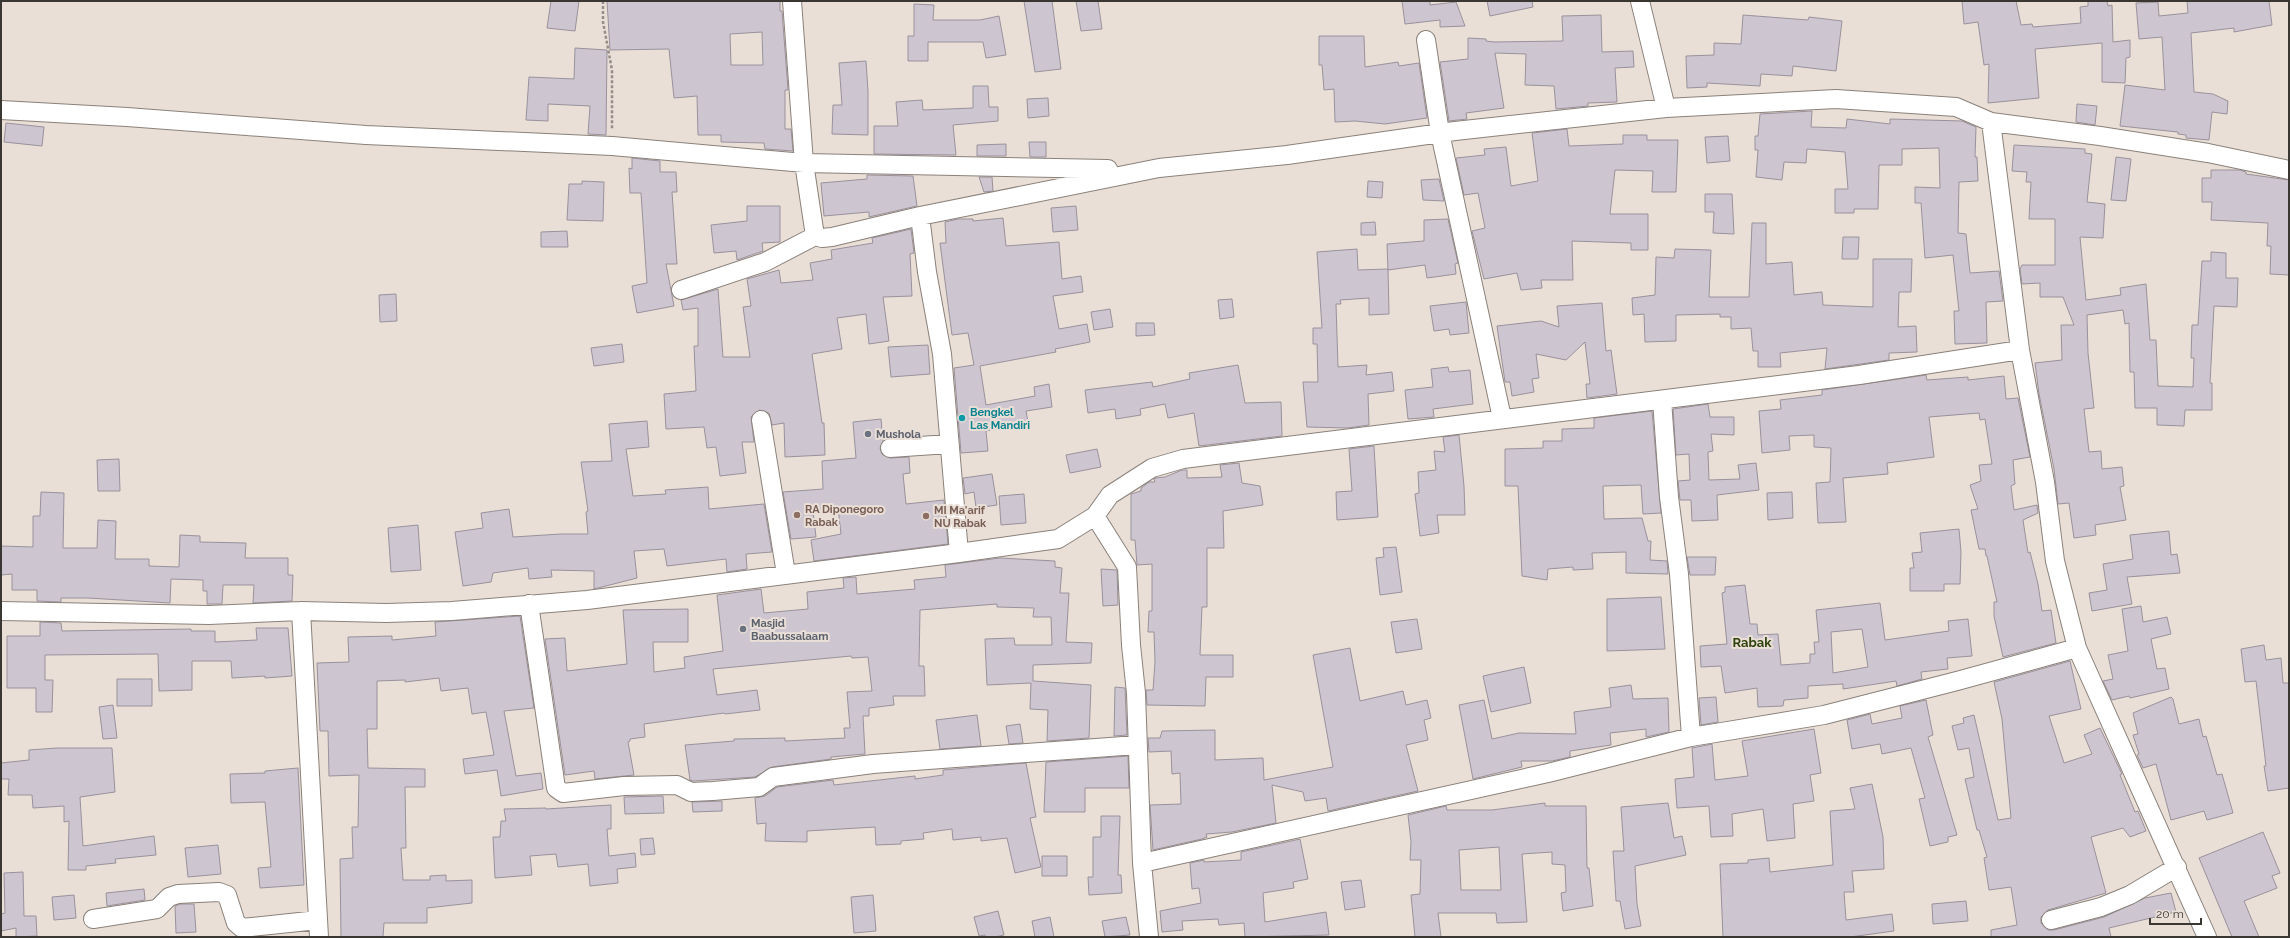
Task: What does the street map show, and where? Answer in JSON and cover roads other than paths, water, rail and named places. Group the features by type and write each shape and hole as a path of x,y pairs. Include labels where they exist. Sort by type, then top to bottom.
{"street":[{"path":"792,1 804,163 815,236"},
{"path":"1640,1 1666,108"},
{"path":"1426,40 1440,133 1502,418"},
{"path":"1,110 127,117 366,135 612,146 804,163 1074,170 1159,168 1287,155 1440,133 1666,108 1836,99 1956,107 1992,122 2100,136 2208,153 2289,170"},
{"path":"1992,122 2020,350 2045,482 2055,561 2077,648 2136,781 2177,867 2207,937"},
{"path":"680,290 765,262 815,236 822,238 832,237 920,216 1159,168"},
{"path":"920,216 927,272 942,354 949,444 958,514 960,553"},
{"path":"1,611 209,615 301,611 393,613 452,611 594,599 960,553 1058,539 1095,516 1110,495 1152,468 1182,459 1502,418 1859,376 2020,350"},
{"path":"1662,400 1669,497 1679,574 1691,737"},
{"path":"761,420 786,574"},
{"path":"890,448 949,444"},
{"path":"1095,516 1127,567 1131,645 1136,693 1142,863 1149,937"},
{"path":"529,604 556,788 563,793 624,786 677,785 691,792 724,791 758,788 773,777 873,764 1137,745"},
{"path":"93,919 157,909 169,897 178,894 218,892 227,895 236,923 242,928 319,929 301,611"},
{"path":"1142,863 1548,773 1691,737 1824,715 1957,682 2077,648"},
{"path":"2051,920 2101,907 2130,895 2177,867"}],"place":[{"name":"Bengkel Las Mandiri","path":"962,418"},
{"name":"Mushola","path":"868,434"},
{"name":"RA Diponegoro Rabak","path":"797,515"},
{"name":"MI Ma'arif NU Rabak","path":"926,516"},
{"name":"Masjid Baabussalaam","path":"743,629"}],"district":[{"name":"Rabak","path":"1752,642"}]}
